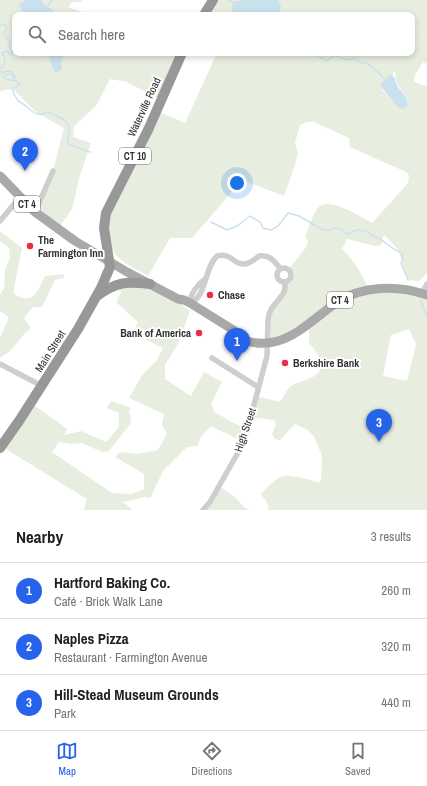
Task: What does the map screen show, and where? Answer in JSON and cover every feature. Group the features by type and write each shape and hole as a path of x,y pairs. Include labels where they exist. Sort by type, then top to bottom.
{"highway":[{"name":"Waterville Road","path":"110,262 105,243 104,228 106,213 148,130 181,56"},
{"name":"Main Street","path":"0,448 42,386 97,296 108,271 110,262"},
{"path":"97,296 120,283 130,282 150,284"}],"main road":[{"name":"CT 4","path":"0,176 35,212 75,241 150,284 178,299 184,300 235,331 239,337"},
{"name":"CT 4","path":"178,299 183,306 190,311 232,336 248,341 268,343 295,334 337,302 357,293 391,288 424,294"}],"street":[{"path":"35,212 53,171"},
{"path":"0,221 20,197"},
{"path":"190,304 195,302 204,285 205,278 213,260 220,255 226,255 240,263 245,264 253,261 259,256 268,256 280,268 287,268 291,271 291,278 285,282 280,281 277,277 277,272 280,268"},
{"name":"High Street","path":"203,510 213,497 244,442 267,356 269,314 283,294 285,282"},
{"path":"424,294 427,284"},
{"path":"212,358 258,387"},
{"path":"0,364 42,386"}],"green space":[{"path":"0,0 83,0 80,2 72,2 68,7 82,12 12,12 12,56 181,56 161,100 127,82 110,79 96,106 74,126 73,137 91,143 80,175 72,209 58,229 35,212 53,171 64,128 37,113 13,89 0,91"},
{"path":"208,0 427,0 427,64 423,62 415,75 414,81 421,85 427,86 427,273 419,281 409,280 396,247 384,235 381,245 375,246 347,239 342,249 358,268 368,290 427,295 427,510 268,510 268,504 261,494 277,479 287,476 312,480 319,483 321,480 322,456 315,438 308,430 295,424 280,440 275,439 272,434 276,424 274,420 257,418 250,420 256,396 280,402 290,387 296,383 310,379 316,375 321,367 320,358 309,343 309,324 268,343 268,320 287,281 291,277 289,269 307,246 308,241 305,237 311,220 318,208 325,204 331,204 346,209 372,223 408,183 409,175 406,172 350,147 349,138 314,122 307,122 300,125 295,143 298,153 284,196 242,180 192,238 170,238 148,276 125,263 113,251 108,235 111,208 159,112 185,123 216,56 415,56 415,12 214,12","holes":["393,71 396,72 396,81 405,96 408,105 393,101 381,89 391,75 393,75","409,329 416,344 407,381 383,376 391,335"]},
{"path":"0,231 22,248 14,288 15,295 30,298 36,293 45,276 64,274 64,278 55,280 42,307 33,307 24,318 31,329 25,333 11,350 0,358 0,338 9,317 0,311 0,295 4,288 5,270 10,258 9,248 0,241"},
{"path":"130,282 178,299 183,306 190,311 178,344 165,365 165,379 191,396 204,372 222,382 211,404 214,412 247,430 244,442 211,426 200,438 198,446 187,447 163,471 150,498 145,497 123,502 133,510 84,510 87,499 1,446 30,402 67,429 64,435 81,431 106,442 119,427 119,413 107,408 111,401 131,408 129,410 131,423 109,451 102,452 82,443 72,444 59,442 52,452 112,493 132,494 144,489 144,474 115,457 121,452 138,454 158,450 167,434 162,425 164,414 129,398 142,375 157,360 163,348 147,340 134,330 138,322 117,303 118,297 122,292 114,288"},
{"path":"219,486 236,498 245,508 250,510 203,510"}],"water":[{"path":"25,0 42,0 54,12 22,12 19,5"},
{"path":"243,0 278,0 281,5 280,12 232,12 233,2"},
{"path":"46,56 64,56 61,61 62,70 55,73 49,58"},
{"path":"389,75 394,77 398,87 407,99 408,105 403,109 398,107 381,87 381,84"}],"waterway":[{"path":"46,8 52,0"},
{"path":"229,0 234,3"},
{"path":"0,25 5,25 7,27 3,34 10,41 9,46 12,53 11,55 7,51 2,53 5,58 4,66 0,69"},
{"path":"318,56 326,61 334,56"},
{"path":"337,56 347,60 355,58 361,63 366,63 385,79"},
{"path":"0,71 2,73 7,71 12,72 16,78 9,74 5,75 4,77 20,84 13,88 13,92 18,101 36,113 43,114 48,112 65,120 69,127 69,144 90,152"},
{"path":"211,222 227,230 237,226 250,216 260,222 263,228 271,230 278,226 288,213 299,216 323,230 335,228 348,234 356,230 367,231 393,249 402,253 403,258 401,263 408,280"},
{"path":"421,300 427,315"}],"place":[{"name":"Naples Pizza","path":"25,171"},
{"name":"The Farmington Inn","path":"30,246"},
{"name":"Chase","path":"210,295"},
{"name":"Bank of America","path":"199,333"},
{"name":"Hartford Baking Co.","path":"237,361"},
{"name":"Berkshire Bank","path":"285,363"},
{"name":"Hill-Stead Museum Grounds","path":"379,442"}]}
